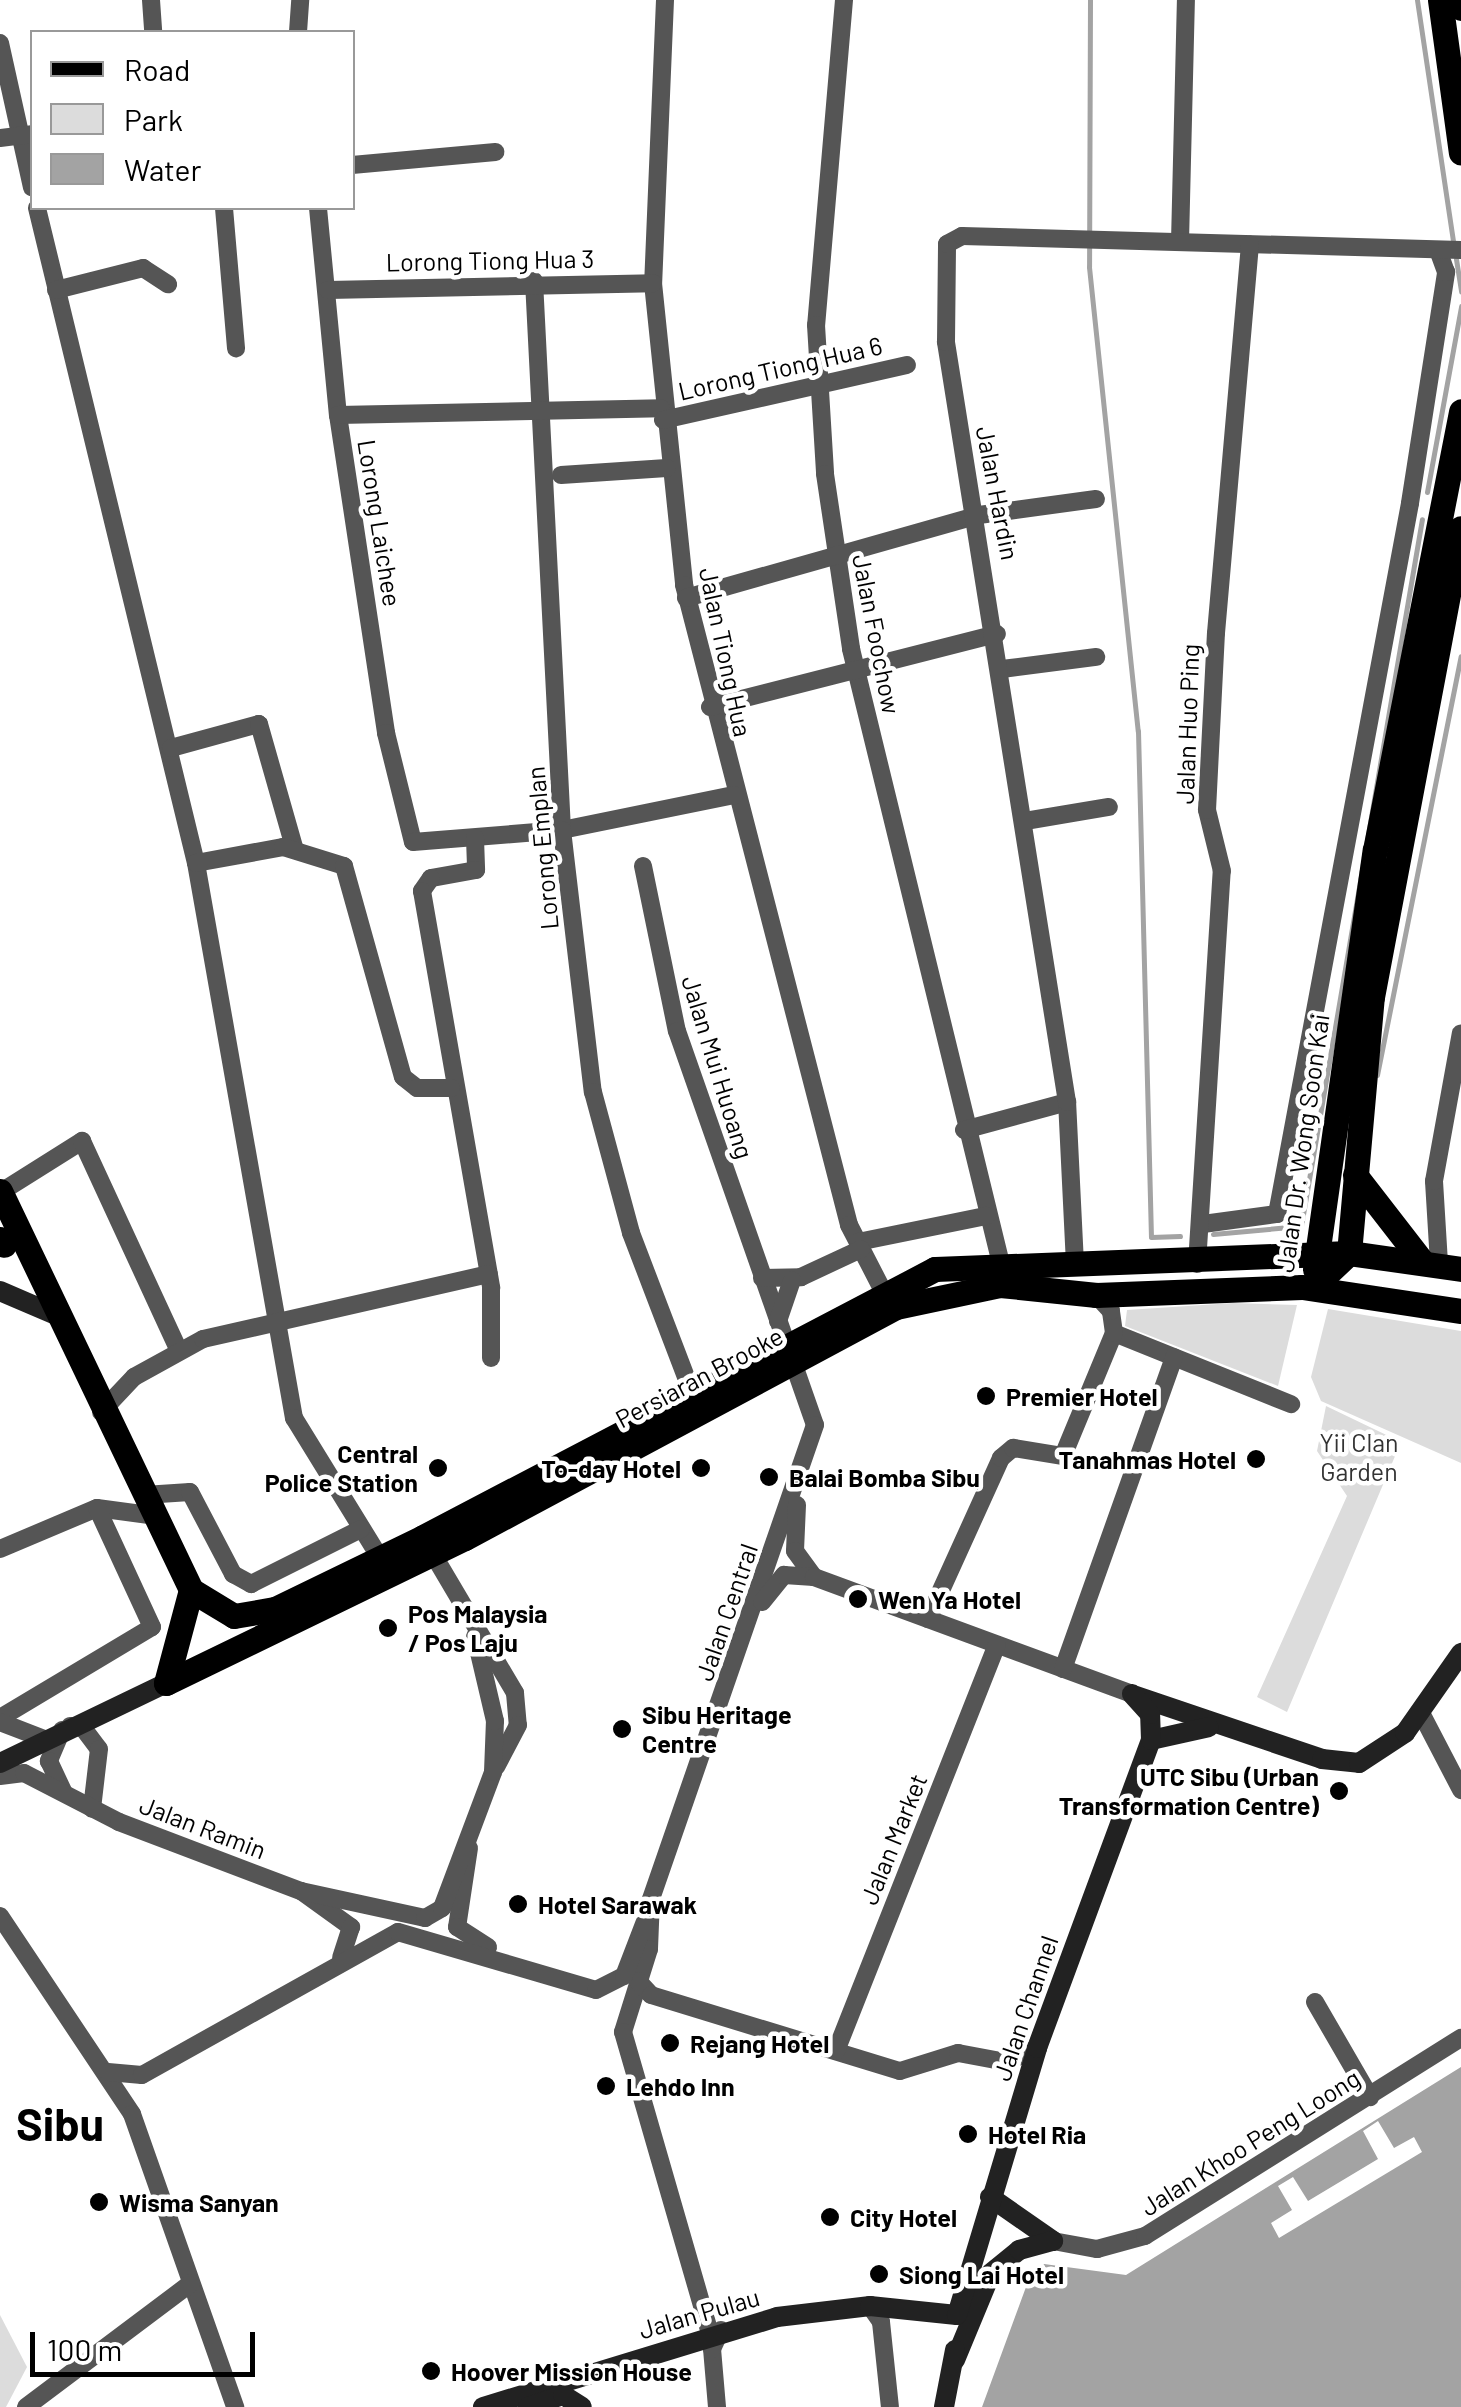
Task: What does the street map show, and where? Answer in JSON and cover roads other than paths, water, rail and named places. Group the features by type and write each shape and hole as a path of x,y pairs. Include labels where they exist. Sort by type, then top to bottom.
{"main road":[{"path":"1440,0 1461,153"},
{"path":"1460,0 1461,8"},
{"name":"Jalan Dr. Wong Soon Kai","path":"1312,1288 1346,1260 1372,997 1453,519 1461,411"},
{"name":"Jalan Dr. Wong Soon Kai","path":"1312,1288 1375,850 1453,519"},
{"path":"1354,1174 1440,1264"},
{"path":"0,1192 101,1412 191,1590 166,1683"},
{"name":"Persiaran Brooke","path":"191,1590 226,1613 253,1615 380,1558 428,1545 784,1338 883,1291 954,1264 1197,1264 1317,1254 1346,1260 1440,1264"},
{"path":"1346,1260 1396,1300"},
{"name":"Persiaran Brooke","path":"166,1683 428,1545 784,1338 962,1289 1096,1295 1312,1288 1461,1311"}],"street":[{"path":"151,0 153,30"},
{"path":"298,30 300,0"},
{"name":"Jalan Tiong Hua","path":"665,0 653,284 662,414 686,598 710,708 860,1245 883,1291"},
{"name":"Jalan Foochow","path":"844,0 816,386 836,556 859,676 964,1130 1001,1264"},
{"path":"1180,242 1186,0"},
{"path":"0,43 26,134 30,169"},
{"path":"0,138 26,134"},
{"path":"355,165 495,152"},
{"path":"37,210 196,863 274,1324 294,1418 380,1558"},
{"path":"224,210 236,348"},
{"name":"Lorong Laichee","path":"318,210 338,416 386,733 413,842 475,838"},
{"name":"Jalan Hardin","path":"1075,1264 1067,1102 980,515 946,342 947,244 1097,239 1461,250"},
{"name":"Jalan Huo Ping","path":"1197,1264 1203,1224 1222,871 1207,810 1250,244"},
{"path":"1203,1224 1277,1214 1410,503 1446,272 1438,250"},
{"path":"56,290 143,268 168,284"},
{"name":"Lorong Tiong Hua 3","path":"328,290 534,280 653,284"},
{"name":"Lorong Emplan","path":"534,280 562,830 600,1136 692,1393"},
{"name":"Lorong Tiong Hua 6","path":"338,416 541,406 662,414 907,365"},
{"path":"560,475 668,468"},
{"path":"686,598 980,515 1096,499"},
{"path":"1410,503 1453,519"},
{"path":"710,708 859,676 997,634"},
{"path":"1002,669 1096,657"},
{"path":"171,748 259,724 295,850"},
{"path":"491,1358 489,1274 451,1088 422,891 430,878 476,870 475,838 562,830 734,795"},
{"path":"1025,821 1109,807"},
{"path":"196,863 295,850 347,868 403,1077 417,1088 451,1088"},
{"name":"Jalan Mui Huoang","path":"643,866 677,1031 784,1338"},
{"path":"1440,1264 1434,1181 1461,1033"},
{"path":"964,1130 1067,1102"},
{"path":"0,1192 82,1141 178,1349"},
{"path":"762,1278 792,1280 860,1245 986,1216"},
{"path":"101,1412 134,1377 178,1349 489,1274"},
{"path":"784,1338 792,1280"},
{"path":"0,1291 30,1296 58,1316"},
{"path":"928,1619 1002,1458 1013,1448 1064,1456 1114,1333 1111,1311 1096,1295"},
{"path":"1114,1333 1290,1404"},
{"name":"Jalan Central","path":"650,1906 797,1494 815,1425 784,1338"},
{"path":"1063,1669 1174,1357"},
{"path":"0,1548 97,1508 150,1505 190,1492 233,1574 251,1584 361,1529"},
{"path":"797,1494 795,1551 814,1577"},
{"path":"0,1720 152,1627 97,1508"},
{"path":"428,1545 475,1636 518,1704 518,1724 493,1772 470,1848 456,1919 462,1935 579,1976 612,1974 650,1906"},
{"path":"751,1620 784,1575 814,1577 1226,1728 1360,1763 1422,1713 1461,1653"},
{"name":"Jalan Market","path":"836,2051 997,1645"},
{"path":"0,1763 166,1683"},
{"path":"1434,1694 1461,1683"},
{"path":"1132,1694 1150,1714 1151,1740 1181,1727 1226,1728"},
{"path":"1422,1713 1461,1790"},
{"path":"0,1720 59,1732 86,1730 99,1749 92,1809"},
{"path":"59,1732 48,1761 66,1795"},
{"name":"Jalan Channel","path":"934,2320 951,2320 965,2298 990,2196 1037,2048 1151,1740"},
{"name":"Jalan Ramin","path":"0,1776 24,1773 92,1809 300,1891 351,1927 339,1959"},
{"path":"300,1891 435,1916 470,1848"},
{"path":"108,2072 142,2075 339,1959 410,1933 596,1990 624,1976 650,1906"},
{"path":"650,1906 645,1988 632,2003 623,2046 715,2332 712,2358 717,2407"},
{"path":"2,1924 108,2072 132,2114 235,2407"},
{"path":"645,1988 721,2016 900,2071 958,2053 1006,2062 1037,2048"},
{"path":"1316,2002 1370,2097"},
{"name":"Jalan Khoo Peng Loong","path":"1053,2241 1097,2249 1145,2236 1461,2038"},
{"path":"132,2114 142,2075"},
{"path":"990,2196 1053,2241"},
{"path":"944,2407 955,2360 991,2273 1020,2250 1053,2241"},
{"path":"26,2407 191,2282"},
{"path":"870,2306 884,2338 890,2407"},
{"name":"Jalan Pulau","path":"483,2407 715,2332 870,2306 934,2320"},
{"path":"934,2320 956,2339 955,2360"},
{"path":"680,2343 712,2358"},
{"path":"528,2407 563,2395 584,2407 608,2366"}],"water":[{"path":"1461,2067 1461,2407 982,2407 1026,2287 1044,2264 1126,2275"}],"waterway":[{"path":"1090,0 1089,267 1138,731 1151,1237 1180,1236"},
{"path":"1417,0 1453,241"},
{"path":"1456,259 1461,292"},
{"path":"1427,492 1461,306"},
{"path":"1213,1234 1301,1226 1422,519"},
{"path":"1377,1075 1461,656"}],"place":[{"name":"Premier Hotel","path":"986,1396"},
{"name":"Tanahmas Hotel","path":"1256,1459"},
{"name":"Central Police Station","path":"438,1468"},
{"name":"To-day Hotel","path":"701,1468"},
{"name":"Balai Bomba Sibu","path":"769,1477"},
{"name":"Wen Ya Hotel","path":"858,1599"},
{"name":"Pos Malaysia / Pos Laju","path":"388,1628"},
{"name":"Sibu Heritage Centre","path":"622,1729"},
{"name":"UTC Sibu (Urban Transformation Centre)","path":"1339,1791"},
{"name":"Hotel Sarawak","path":"518,1904"},
{"name":"Rejang Hotel","path":"670,2043"},
{"name":"Lehdo Inn","path":"606,2086"},
{"name":"Hotel Ria","path":"968,2134"},
{"name":"Wisma Sanyan","path":"99,2202"},
{"name":"City Hotel","path":"830,2217"},
{"name":"Siong Lai Hotel","path":"879,2274"},
{"name":"Hoover Mission House","path":"431,2371"}],"district":[{"name":"Sibu","path":"60,2124"}],"park label":[{"name":"Yii Clan Garden","path":"1359,1458"}]}
